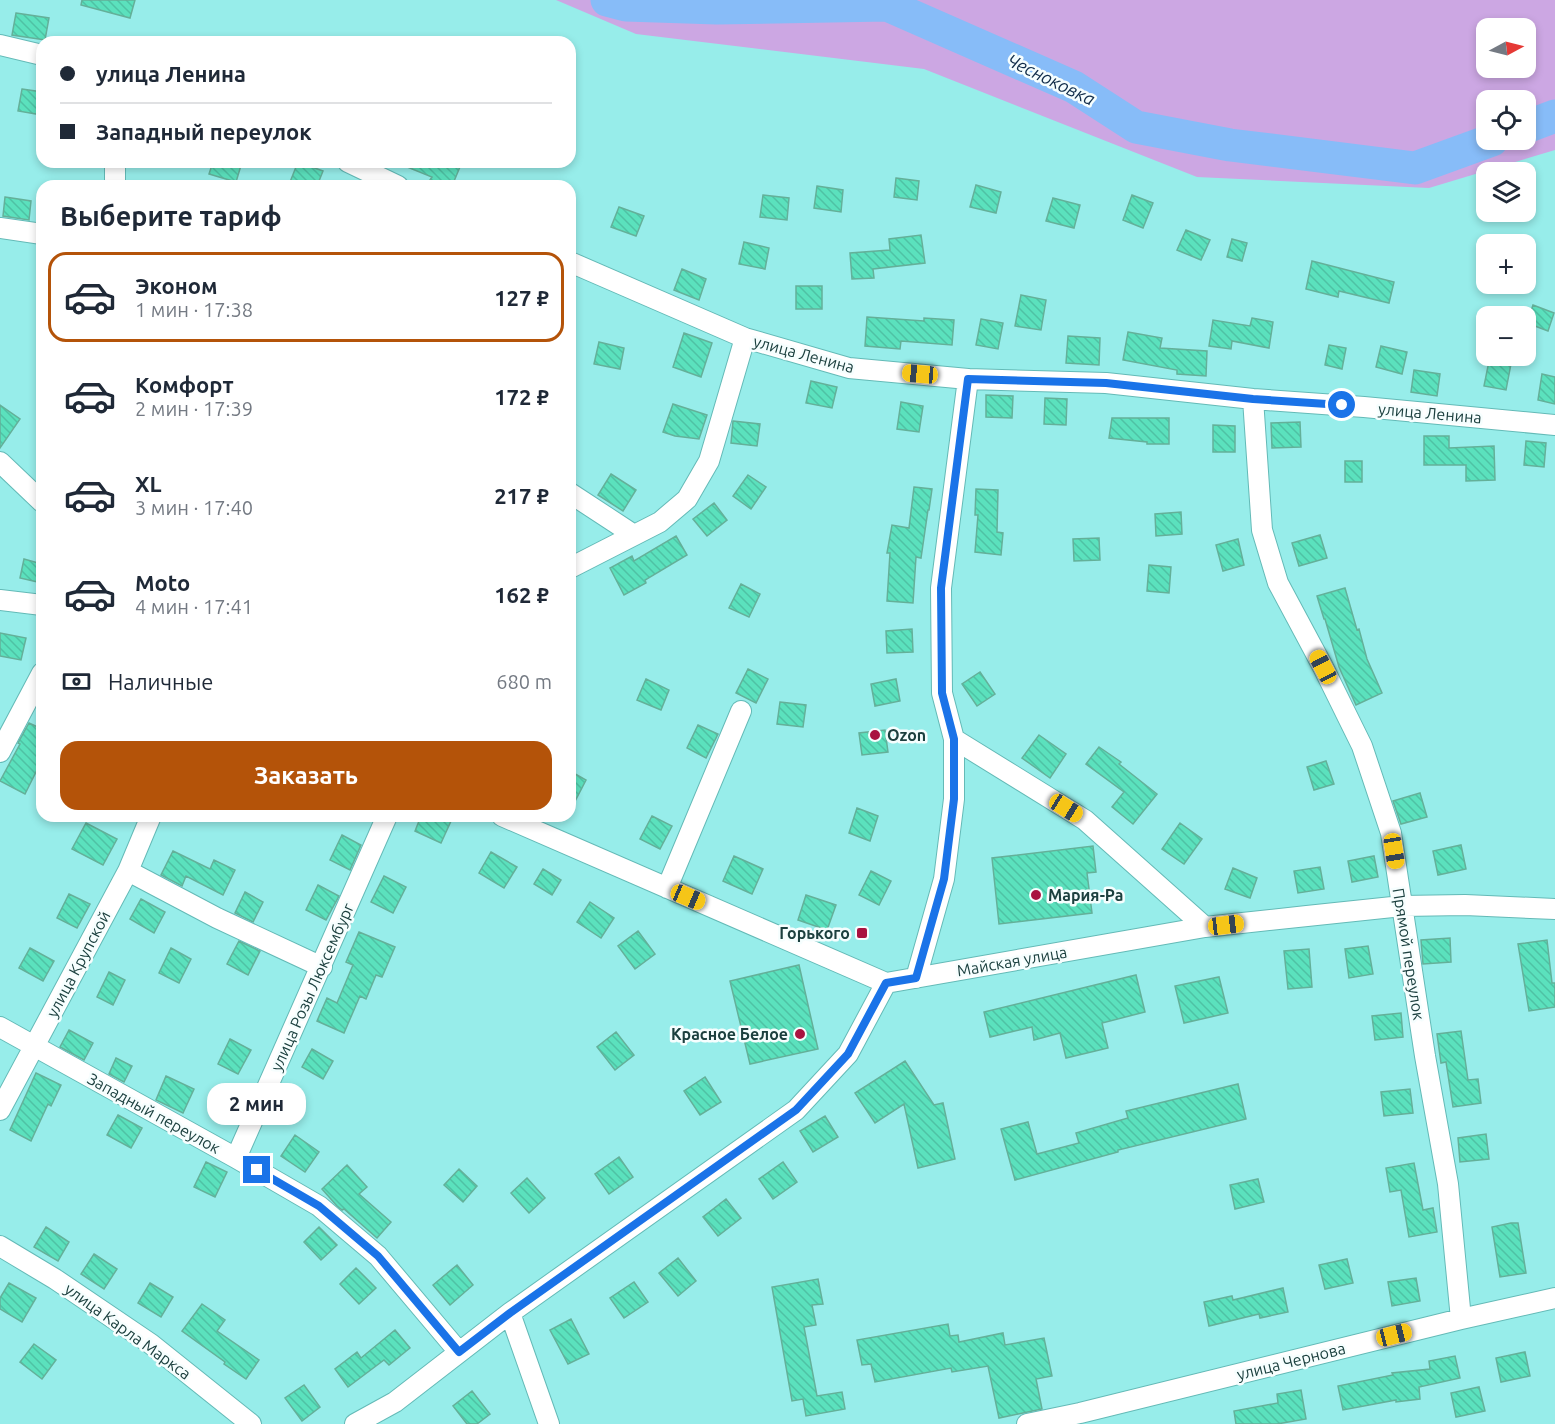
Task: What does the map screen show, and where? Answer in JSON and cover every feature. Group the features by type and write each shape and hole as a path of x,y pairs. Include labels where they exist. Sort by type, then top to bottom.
{"street":[{"path":"0,45 36,54"},
{"path":"360,168 386,180"},
{"path":"0,228 36,233"},
{"name":"улица Ленина","path":"576,265 745,338 849,368 968,379 1106,383 1253,399 1555,425"},
{"path":"576,565 660,522 687,499 710,461 745,338"},
{"path":"916,978 944,879 954,799 954,739 942,693 941,588 968,379"},
{"name":"Прямой переулок","path":"1253,399 1262,530 1278,583 1362,746 1391,833 1425,1056 1448,1184 1461,1319"},
{"path":"0,462 36,496"},
{"path":"576,497 634,535"},
{"path":"0,600 36,604"},
{"path":"0,752 36,684"},
{"path":"667,888 741,711"},
{"path":"954,739 1085,820 1205,927"},
{"name":"улица Крупской","path":"0,1110 128,871 148,822"},
{"name":"улица Розы Люксембург","path":"236,1158 322,968 384,822"},
{"path":"355,1424 395,1402 510,1313 796,1110 848,1054 886,983 516,822"},
{"path":"128,871 217,918 322,968"},
{"name":"Майская улица","path":"886,983 1205,927 1402,906 1465,905 1555,909"},
{"name":"Западный переулок","path":"0,1026 319,1206 378,1256 459,1352"},
{"name":"улица Карла Маркса","path":"0,1246 55,1279 151,1344 251,1424"},
{"name":"улица Чернова","path":"1027,1424 1081,1419 1461,1319 1555,1298"},
{"path":"510,1313 549,1424"}],"shaded area":[{"path":"556,0 1555,0 1555,150 1515,162 1476,162 1476,174 1429,188 1197,177 924,69 636,34"}],"building":[{"path":"82,0 135,0 130,18 81,5"},
{"path":"16,13 49,18 46,36 36,36 36,39 12,35"},
{"path":"22,89 36,91 36,114 18,111"},
{"path":"211,168 240,168 237,180 209,174"},
{"path":"296,168 315,168 323,171 319,180 291,180"},
{"path":"410,168 460,168 454,180 430,180 432,177"},
{"path":"896,178 919,181 917,200 894,197"},
{"path":"976,185 1001,192 996,213 970,207"},
{"path":"817,186 843,190 841,212 814,208"},
{"path":"763,195 789,198 787,220 760,217"},
{"path":"1132,195 1153,203 1143,228 1123,220"},
{"path":"5,197 31,201 29,220 3,216"},
{"path":"1053,198 1080,205 1074,228 1046,221"},
{"path":"619,207 644,216 636,236 611,227"},
{"path":"1186,230 1210,240 1201,260 1177,250"},
{"path":"921,235 925,263 873,269 874,278 852,279 850,253 890,250 889,239"},
{"path":"1232,239 1247,243 1242,261 1227,257"},
{"path":"744,242 769,248 765,269 739,264"},
{"path":"1312,261 1394,282 1389,303 1339,291 1338,297 1306,289"},
{"path":"682,269 706,279 699,300 674,290"},
{"path":"796,286 822,286 822,309 796,309"},
{"path":"1021,295 1046,300 1041,330 1015,326"},
{"path":"1536,306 1554,313 1548,331 1536,326"},
{"path":"867,317 924,321 924,318 954,320 952,345 901,341 900,349 865,346"},
{"path":"1252,318 1273,322 1269,348 1232,341 1231,349 1209,346 1213,320 1250,326"},
{"path":"981,319 1003,323 998,349 976,345"},
{"path":"1128,332 1162,338 1160,348 1207,351 1206,376 1177,374 1177,370 1123,360"},
{"path":"684,333 712,343 701,377 673,367"},
{"path":"1068,336 1100,338 1099,365 1066,363"},
{"path":"599,342 624,348 620,369 594,364"},
{"path":"1329,345 1346,348 1342,369 1325,365"},
{"path":"1381,346 1407,352 1402,374 1376,367"},
{"path":"1488,366 1511,366 1506,390 1484,386"},
{"path":"1414,370 1440,374 1437,396 1411,392"},
{"path":"1542,374 1555,377 1555,404 1538,400"},
{"path":"811,381 837,387 832,408 806,403"},
{"path":"986,395 1013,396 1012,418 986,417"},
{"path":"1045,398 1067,399 1066,425 1044,424"},
{"path":"901,402 923,406 919,432 897,429"},
{"path":"673,404 707,415 699,439 663,432"},
{"path":"0,405 20,419 0,448"},
{"path":"1112,418 1169,418 1169,444 1147,444 1147,442 1109,438"},
{"path":"733,421 760,424 757,446 731,443"},
{"path":"1300,422 1301,447 1272,448 1271,423"},
{"path":"1213,425 1235,426 1235,452 1213,452"},
{"path":"1424,436 1449,436 1449,448 1494,446 1495,480 1466,481 1466,465 1424,465"},
{"path":"1526,441 1546,443 1544,467 1524,465"},
{"path":"1345,461 1362,461 1362,482 1345,482"},
{"path":"611,474 636,490 623,511 598,495"},
{"path":"748,475 766,487 751,509 733,496"},
{"path":"914,487 932,489 921,558 916,557 913,603 887,601 890,553 887,553 892,525 909,528"},
{"path":"976,489 998,490 997,532 1003,533 1001,555 975,552 978,515 975,515"},
{"path":"714,503 727,520 707,536 693,519"},
{"path":"1181,512 1182,534 1156,536 1155,514"},
{"path":"1320,535 1327,558 1299,566 1292,543"},
{"path":"676,536 687,555 624,595 610,568 632,556 634,561"},
{"path":"1099,538 1100,560 1074,561 1073,539"},
{"path":"1238,539 1244,565 1223,571 1216,545"},
{"path":"24,559 36,562 36,582 20,578"},
{"path":"1149,565 1171,567 1169,593 1147,591"},
{"path":"741,584 760,594 749,617 729,608"},
{"path":"1345,588 1367,659 1382,693 1356,705 1339,667 1317,596"},
{"path":"912,629 913,652 887,653 886,631"},
{"path":"0,633 26,638 21,660 0,656"},
{"path":"748,669 768,679 756,703 736,693"},
{"path":"980,672 995,694 977,706 962,684"},
{"path":"646,679 669,690 661,710 637,700"},
{"path":"896,679 900,701 875,706 871,684"},
{"path":"780,702 806,705 803,727 777,724"},
{"path":"29,723 36,726 36,772 25,794 0,781 20,744 18,743"},
{"path":"698,725 718,734 706,758 687,748"},
{"path":"885,730 888,752 862,755 859,733"},
{"path":"1039,735 1066,754 1050,778 1022,758"},
{"path":"1099,747 1121,762 1119,764 1157,794 1133,824 1112,807 1124,792 1086,764"},
{"path":"1326,761 1334,784 1314,790 1307,767"},
{"path":"576,774 586,780 576,799"},
{"path":"1420,793 1427,817 1401,824 1393,801"},
{"path":"857,808 878,816 870,841 849,833"},
{"path":"652,816 672,826 660,849 640,839"},
{"path":"419,822 451,822 441,843 415,831"},
{"path":"86,823 117,839 103,865 72,849"},
{"path":"1180,823 1202,839 1184,864 1162,849"},
{"path":"342,835 361,845 350,870 330,860"},
{"path":"1461,845 1466,869 1438,875 1433,851"},
{"path":"1093,846 1096,872 1087,873 1092,913 999,924 992,858"},
{"path":"173,851 210,869 214,860 235,870 223,895 186,876 182,886 161,875"},
{"path":"491,852 517,867 504,888 479,873"},
{"path":"734,856 763,869 752,894 723,881"},
{"path":"1374,856 1378,877 1352,882 1348,861"},
{"path":"1320,867 1324,889 1298,893 1294,871"},
{"path":"1233,868 1257,878 1250,898 1225,889"},
{"path":"543,869 561,880 552,895 534,884"},
{"path":"871,871 891,881 879,905 859,895"},
{"path":"384,876 406,887 393,913 371,902"},
{"path":"318,885 339,896 326,920 306,910"},
{"path":"245,892 263,902 253,922 235,913"},
{"path":"69,894 90,904 77,928 57,918"},
{"path":"806,895 836,905 827,930 798,920"},
{"path":"141,899 165,912 154,933 130,919"},
{"path":"590,902 614,918 601,938 577,922"},
{"path":"638,931 655,954 635,969 618,946"},
{"path":"359,932 395,947 382,977 376,975 366,999 360,996 344,1033 317,1021 327,998 337,1003 353,965 346,962"},
{"path":"1450,938 1451,962 1423,964 1421,940"},
{"path":"1547,940 1552,983 1555,983 1555,1007 1529,1011 1518,944"},
{"path":"239,941 260,951 248,975 227,964"},
{"path":"1368,946 1373,974 1349,978 1345,949"},
{"path":"30,948 54,961 43,981 19,968"},
{"path":"171,948 191,959 179,983 159,973"},
{"path":"1309,949 1312,987 1288,989 1284,951"},
{"path":"799,965 818,1049 750,1064 730,981"},
{"path":"109,972 125,980 113,1005 97,997"},
{"path":"1136,975 1145,1012 1102,1023 1108,1048 1066,1058 1060,1033 1034,1040 1032,1027 990,1037 984,1012"},
{"path":"1219,977 1228,1013 1184,1023 1175,986"},
{"path":"1401,1013 1403,1037 1375,1040 1372,1016"},
{"path":"69,1030 93,1043 84,1060 60,1047"},
{"path":"1461,1031 1468,1080 1478,1079 1481,1103 1453,1107 1446,1062 1441,1063 1437,1034"},
{"path":"616,1032 634,1055 615,1070 597,1047"},
{"path":"230,1039 251,1050 238,1074 218,1064"},
{"path":"312,1049 333,1061 323,1079 302,1067"},
{"path":"116,1058 132,1066 124,1082 109,1074"},
{"path":"905,1061 934,1105 943,1103 955,1159 918,1168 904,1104 875,1123 855,1093"},
{"path":"36,1073 61,1085 51,1106 48,1104 31,1141 10,1130"},
{"path":"166,1076 194,1089 183,1113 156,1100"},
{"path":"705,1077 721,1102 700,1115 684,1091"},
{"path":"241,1084 253,1090 242,1115 228,1109"},
{"path":"1238,1084 1246,1119 1118,1150 1118,1152 1015,1180 1001,1129 1028,1122 1037,1154 1079,1143 1076,1133 1128,1118 1126,1111"},
{"path":"1410,1089 1413,1113 1384,1116 1381,1092"},
{"path":"118,1115 142,1128 131,1148 107,1135"},
{"path":"825,1116 838,1137 813,1152 800,1131"},
{"path":"1486,1134 1489,1159 1460,1162 1458,1138"},
{"path":"295,1135 319,1152 305,1172 281,1156"},
{"path":"619,1157 633,1177 609,1194 595,1174"},
{"path":"206,1162 227,1172 215,1197 194,1187"},
{"path":"783,1162 797,1182 773,1199 759,1179"},
{"path":"1414,1163 1423,1210 1433,1208 1437,1232 1409,1237 1401,1190 1390,1192 1386,1168"},
{"path":"347,1165 367,1187 359,1194 391,1222 377,1238 344,1209 337,1206 322,1189"},
{"path":"459,1169 477,1186 463,1202 444,1185"},
{"path":"527,1178 545,1198 529,1213 511,1193"},
{"path":"1258,1179 1264,1202 1235,1209 1230,1185"},
{"path":"726,1199 741,1218 718,1236 703,1217"},
{"path":"1518,1223 1526,1273 1500,1277 1492,1227"},
{"path":"46,1227 69,1242 58,1261 34,1247"},
{"path":"319,1227 337,1245 321,1260 304,1242"},
{"path":"94,1254 117,1269 104,1289 81,1274"},
{"path":"678,1258 696,1281 678,1296 659,1273"},
{"path":"1347,1259 1353,1283 1325,1289 1319,1265"},
{"path":"457,1265 473,1285 450,1305 433,1285"},
{"path":"356,1268 376,1288 359,1304 340,1284"},
{"path":"1416,1278 1420,1301 1392,1306 1388,1282"},
{"path":"818,1279 823,1304 812,1305 816,1325 804,1327 817,1396 842,1392 845,1409 806,1416 803,1399 792,1401 772,1287"},
{"path":"634,1282 648,1302 624,1318 610,1298"},
{"path":"9,1283 36,1298 22,1322 0,1309 0,1298"},
{"path":"150,1283 173,1297 161,1317 138,1303"},
{"path":"1283,1288 1288,1312 1260,1318 1259,1314 1209,1326 1204,1302 1232,1296 1233,1300"},
{"path":"202,1304 225,1320 217,1331 259,1360 246,1379 182,1331"},
{"path":"571,1319 589,1354 568,1364 550,1330"},
{"path":"948,1324 950,1336 958,1335 959,1342 1003,1333 1005,1345 1044,1338 1052,1376 1036,1379 1042,1409 999,1418 988,1366 952,1372 951,1368 875,1382 871,1364 862,1365 857,1340"},
{"path":"395,1330 410,1348 389,1365 384,1360 348,1387 335,1369 357,1352 361,1358"},
{"path":"34,1344 56,1360 42,1379 20,1362"},
{"path":"1525,1352 1530,1376 1501,1382 1496,1358"},
{"path":"1455,1356 1460,1378 1419,1387 1420,1399 1396,1402 1396,1400 1343,1410 1338,1386 1393,1375 1392,1373 1430,1369 1429,1361"},
{"path":"304,1385 320,1407 302,1421 285,1398"},
{"path":"1479,1387 1485,1411 1456,1417 1451,1393"},
{"path":"1301,1390 1306,1419 1277,1424 1236,1424 1234,1411 1278,1403 1277,1394"},
{"path":"472,1391 490,1414 477,1424 467,1424 453,1406"}],"waterway":[{"name":"Чесноковка","path":"607,0 626,5 717,8 887,5 1074,87 1136,127 1230,145 1415,168 1476,146"},
{"name":"Чесноковка","path":"1536,123 1555,116"}],"place":[{"name":"Ozon","path":"875,735"},
{"name":"Мария-Ра","path":"1036,895"},
{"name":"Горького","path":"862,933"},
{"name":"Красное Белое","path":"800,1034"}],"route":[{"path":"257,1170 319,1206 378,1256 459,1352 510,1313 796,1110 848,1054 886,983 916,978 944,879 954,799 954,739 942,693 941,588 968,379 1106,383 1253,399 1342,405"}]}
